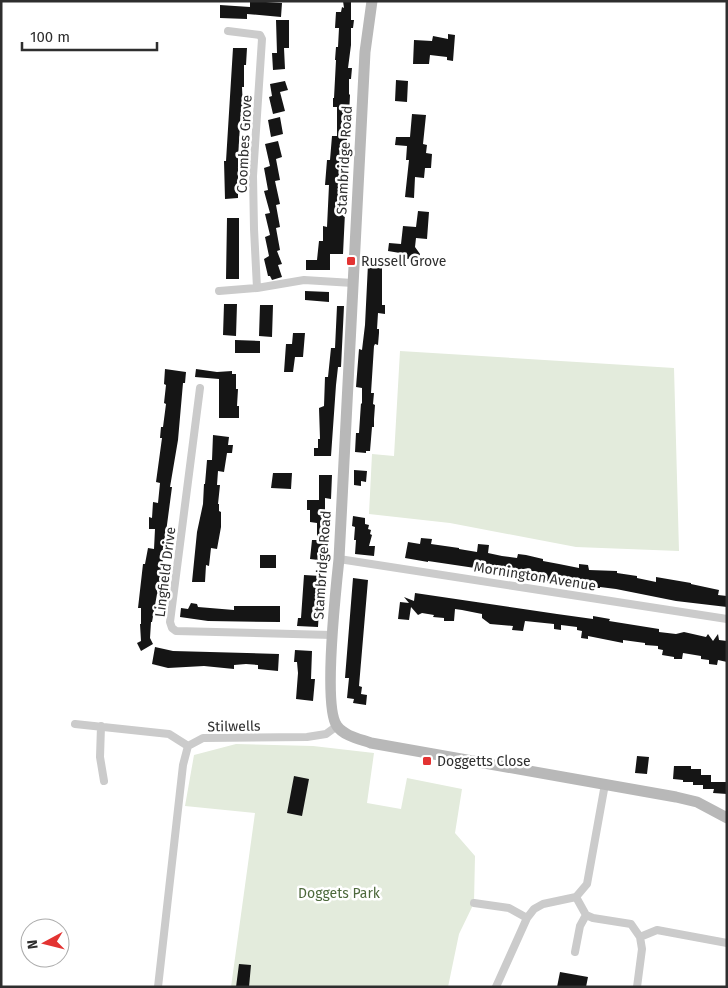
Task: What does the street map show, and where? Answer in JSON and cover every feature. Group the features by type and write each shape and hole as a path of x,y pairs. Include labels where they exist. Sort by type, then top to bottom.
{"street":[{"name":"Stambridge Road","path":"337,726 332,715 331,704 332,635 338,559 365,52 372,1"},
{"name":"Coombes Grove","path":"228,31 260,35 262,40 253,176 257,288"},
{"path":"219,290 257,288 304,280 352,283"},
{"name":"Lingfield Drive","path":"200,388 170,622 172,628 176,631 332,635"},
{"name":"Mornington Avenue","path":"338,559 727,619"},
{"path":"75,724 168,734 188,746 183,765 158,987"},
{"path":"100,726 100,757 104,781"},
{"path":"337,726 351,736 388,747 658,793 697,802 727,818"},
{"name":"Stilwells","path":"188,746 203,738 307,738 326,734 337,726"},
{"path":"496,987 527,918 534,909 543,904 576,897 587,884 605,784"},
{"path":"576,897 586,914 593,918 631,924 640,937 642,949 637,987"},
{"path":"474,903 509,908 527,918"},
{"path":"575,952 580,926 586,914"},
{"path":"640,937 657,930 727,943"}],"green space":[{"path":"400,351 674,368 679,551 576,547 450,523 369,514 372,454 394,456"},
{"name":"Doggets Park","path":"236,744 313,746 374,753 367,803 401,809 407,778 462,789 455,833 475,856 474,903 459,934 448,987 231,987 255,813 185,806 194,755"}],"building":[{"path":"250,1 282,3 281,17 247,14 247,19 220,18 220,5 250,7"},
{"path":"343,1 351,1 351,20 354,20 353,28 351,28 348,68 352,68 351,79 349,79 349,115 347,115 347,171 343,254 330,254 330,270 306,270 306,260 317,260 319,241 323,241 323,226 327,227 329,185 325,185 327,160 330,160 332,136 337,136 337,107 333,107 335,60 339,28 335,28 336,12 341,12 342,7 344,8"},
{"path":"276,20 289,20 289,48 284,48 285,69 273,70 272,53 277,53"},
{"path":"448,34 455,35 453,61 447,60 447,57 430,55 429,64 413,64 414,40 432,41 433,36 448,39"},
{"path":"233,48 247,48 246,65 244,65 244,87 242,87 243,109 241,109 238,158 238,198 225,199 224,161 226,161"},
{"path":"396,80 408,81 407,102 395,101"},
{"path":"285,81 288,90 280,92 285,111 273,114 269,97 272,96 270,84"},
{"path":"412,114 426,115 423,144 427,145 426,153 432,154 431,168 425,168 424,178 415,177 414,198 405,197 409,160 406,160 407,146 395,145 396,137 410,137"},
{"path":"280,117 283,134 271,137 268,120"},
{"path":"278,141 282,157 276,159 280,180 275,181 280,204 276,205 280,227 276,228 280,250 277,251 282,264 278,265 282,277 272,280 268,276 264,259 269,256 265,237 270,235 265,214 270,213 264,191 268,190 264,168 270,166 265,144"},
{"path":"418,211 429,212 427,239 416,238 415,247 420,254 419,257 400,259 400,253 388,251 389,243 401,244 403,226 416,227"},
{"path":"227,218 239,218 239,279 226,279"},
{"path":"368,264 382,265 382,305 385,305 385,314 378,313 378,345 375,344 374,346 371,393 374,393 374,427 372,427 370,451 366,451 366,453 355,452 356,433 359,433 362,404 362,388 356,387 359,349 362,350 365,325"},
{"path":"305,291 329,292 329,302 305,300"},
{"path":"224,304 237,304 236,336 223,335"},
{"path":"260,305 273,305 272,337 259,336"},
{"path":"337,306 344,306 341,367 338,367 331,456 314,456 314,448 318,448 318,439 320,439 319,408 324,406 325,377 328,377 331,348 335,348"},
{"path":"293,333 305,333 303,357 295,357 293,372 284,372 286,344 292,344"},
{"path":"235,340 260,341 260,353 235,353"},
{"path":"165,369 186,372 170,487 172,487 162,577 151,622 150,638 153,644 141,651 137,643 141,641 141,608 138,608 143,564 145,564 148,548 154,549 155,529 149,529 149,517 152,518 153,502 158,503 160,483 156,482 162,438 160,438 161,427 163,427 166,404 164,403"},
{"path":"196,369 217,372 232,371 232,374 236,374 239,418 219,418 219,379 195,377"},
{"path":"213,435 229,437 228,445 233,445 232,453 227,453 224,472 218,471 217,485 220,485 218,504 219,511 221,512 221,527 217,549 211,548 209,566 206,565 205,582 192,582 207,460 212,460"},
{"path":"354,470 367,471 366,482 361,481 361,486 354,485"},
{"path":"273,473 292,473 291,489 271,488"},
{"path":"319,475 332,475 331,499 325,498 325,525 329,525 327,561 310,559 312,540 317,540 317,523 310,522 310,510 307,510 307,500 319,500"},
{"path":"353,516 365,518 365,524 369,525 368,529 371,530 370,534 372,535 369,546 375,546 374,556 355,554 356,540 354,540 355,527 352,526"},
{"path":"421,538 432,539 431,544 477,552 478,544 489,545 488,553 517,558 518,554 526,555 543,559 543,561 579,568 579,564 588,565 589,570 617,571 617,573 637,576 637,578 656,582 656,577 691,583 719,590 718,595 727,596 727,607 676,601 616,589 592,588 488,571 488,569 405,558 408,542 420,544"},
{"path":"260,555 276,555 276,568 260,568"},
{"path":"304,575 321,576 318,627 297,626 298,618 301,618"},
{"path":"353,578 368,580 359,686 362,687 361,694 367,695 366,705 353,703 354,699 347,698 349,678 345,678"},
{"path":"415,593 593,619 593,616 610,619 609,621 659,629 659,632 676,634 684,632 706,637 708,634 713,641 718,634 719,640 727,641 727,662 718,660 717,665 709,664 709,660 701,659 701,656 683,653 682,659 674,659 674,657 662,655 663,650 658,649 658,646 645,645 645,643 623,640 623,643 588,636 588,639 581,638 582,631 577,630 577,627 561,625 561,630 554,629 554,624 525,621 523,631 512,630 513,626 490,624 482,618 482,614 455,609 454,621 444,621 444,618 422,613 418,615 411,607 409,620 398,619 400,602 409,603 404,597 414,601"},
{"path":"191,603 197,604 198,607 234,610 234,606 280,606 280,622 208,621 180,617 181,608 188,609"},
{"path":"155,647 173,651 279,654 278,671 258,669 258,665 246,664 234,665 234,669 204,666 168,668 152,664"},
{"path":"295,650 312,651 311,679 315,679 313,701 296,699 298,673 297,662 294,662"},
{"path":"637,756 649,757 647,774 635,773"},
{"path":"674,766 691,766 691,769 701,769 701,775 711,775 711,782 727,782 727,794 713,793 714,789 703,789 703,785 693,785 693,782 673,779"},
{"path":"294,776 309,779 302,816 287,813"},
{"path":"239,964 251,965 249,987 236,987"},
{"path":"560,972 588,977 586,987 557,987"}],"place":[{"name":"Russell Grove","path":"351,261"},
{"name":"Doggetts Close","path":"427,761"}]}
